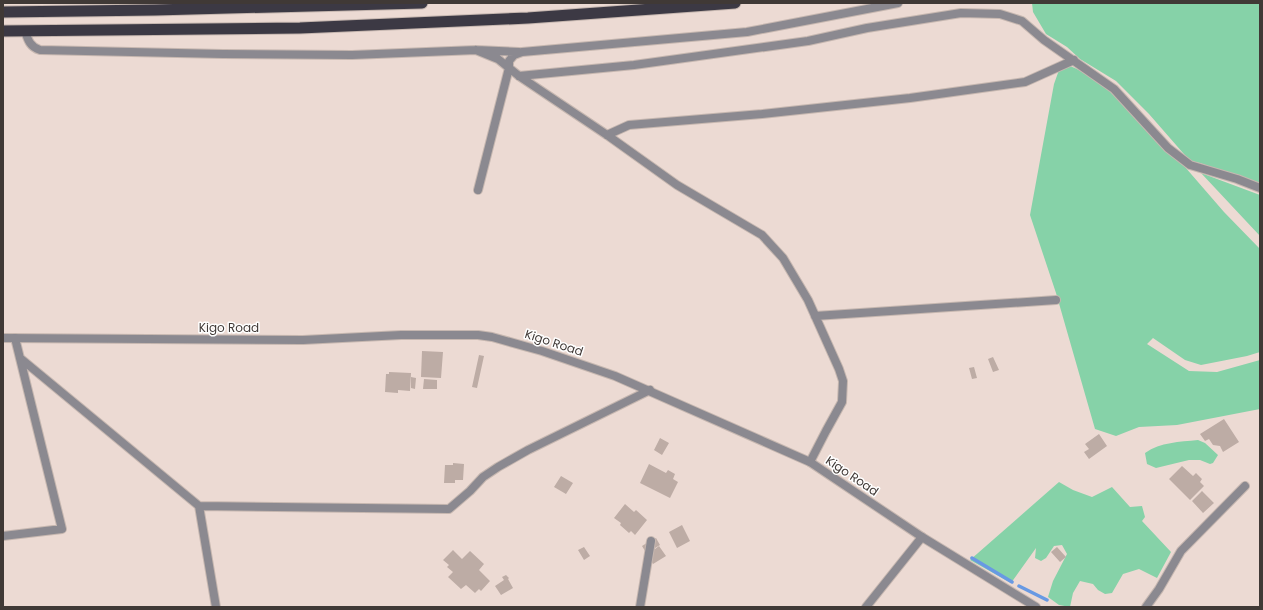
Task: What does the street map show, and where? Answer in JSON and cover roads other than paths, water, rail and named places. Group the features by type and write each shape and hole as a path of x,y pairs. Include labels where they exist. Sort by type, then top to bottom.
{"highway":[{"path":"3,12 155,10 422,3"},
{"path":"3,31 316,27 528,18 736,3"}],"street":[{"path":"25,31 29,42 35,48 40,50 352,55 476,50 522,52 747,32 898,3"},
{"path":"519,76 634,65 808,41 867,28 961,13 1000,14 1022,21 1044,40 1114,89 1168,148 1190,165 1260,188"},
{"path":"476,50 498,60 677,185 762,235 783,258 808,300 840,369 844,381 842,402 810,462"},
{"path":"478,190 509,68 509,61 514,55 522,52"},
{"path":"607,135 629,125 762,114 964,91 1025,82 1074,60"},
{"path":"815,316 1056,300"},
{"name":"Kigo Road","path":"3,338 303,340 401,335 478,335 492,337 542,351 615,376 650,390 810,462 922,537 1036,607"},
{"path":"3,536 62,529 15,338"},
{"path":"20,358 199,506 449,509 470,491 483,477 498,467 528,450 650,390"},
{"path":"1146,607 1159,589 1181,551 1245,486"},
{"path":"199,506 216,607"},
{"path":"866,607 922,537"},
{"path":"640,607 651,541"}],"waterway":[{"path":"972,558 1012,582"},
{"path":"1019,586 1047,600"}]}
